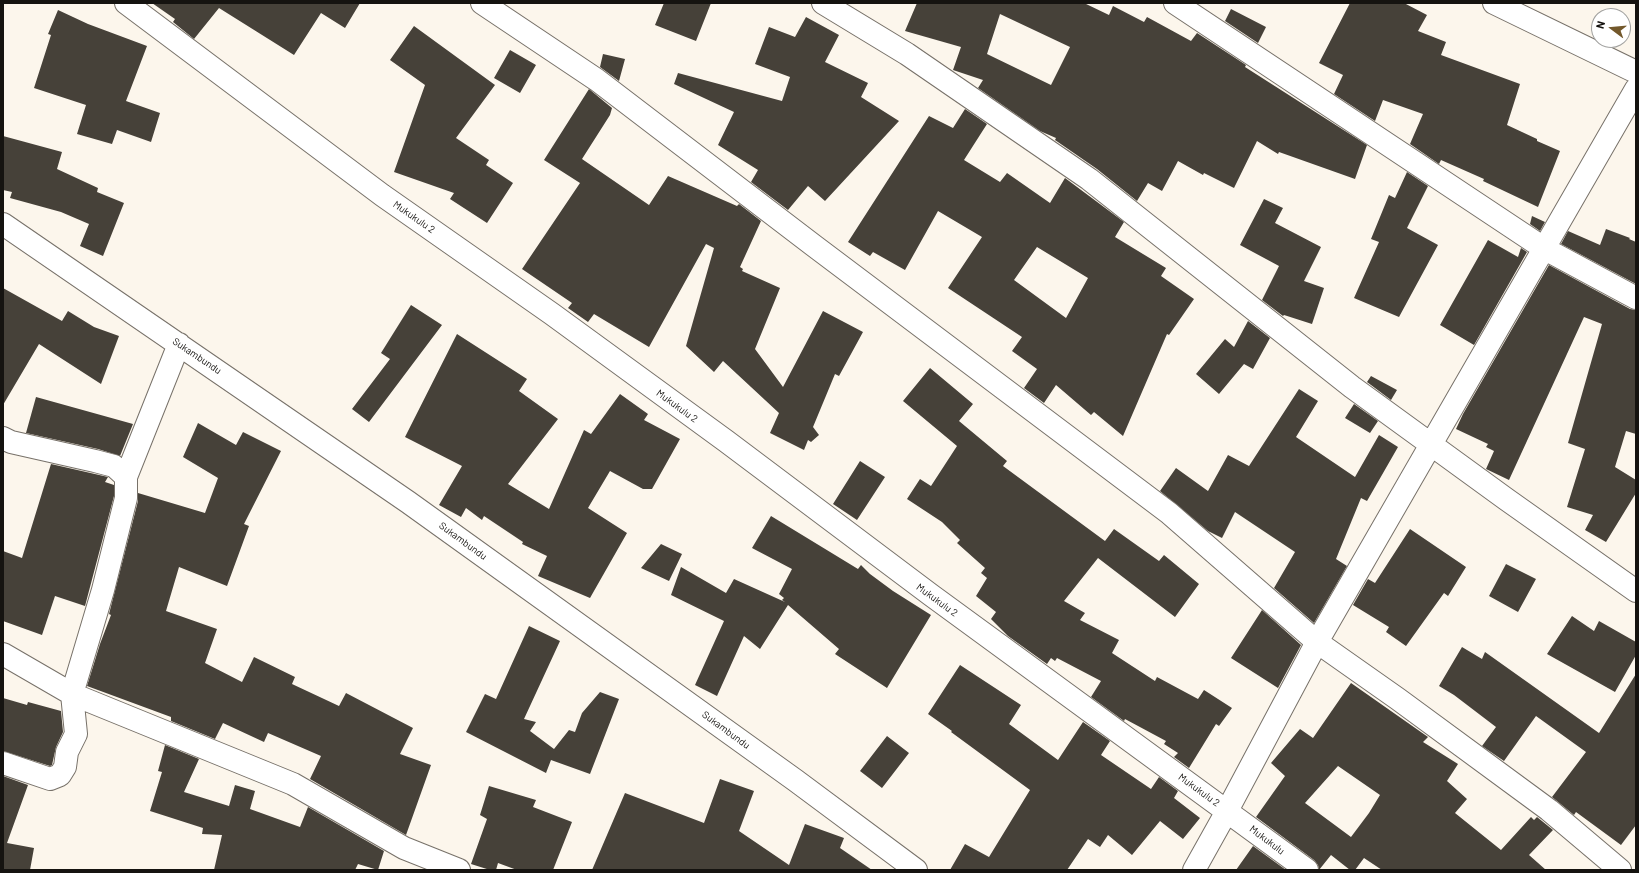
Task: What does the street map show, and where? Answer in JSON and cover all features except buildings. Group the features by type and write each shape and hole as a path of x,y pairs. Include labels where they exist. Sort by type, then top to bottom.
{"street":[{"name":"Mukukulu 2","path":"126,3 382,195 578,333 726,441 930,595 1227,811"},
{"path":"482,3 598,80 807,240 1169,513 1317,642 1398,699 1549,810 1620,870"},
{"path":"823,3 907,54 1089,179 1352,387 1636,591"},
{"path":"1175,3 1545,248 1636,298"},
{"path":"1494,3 1636,72"},
{"path":"1194,870 1317,642 1636,89"},
{"name":"Sukambundu","path":"3,224 421,511 795,780 916,870"},
{"path":"3,763 50,779 60,775 65,767 67,752 76,734 72,694 103,590 126,498 126,476 179,344"},
{"path":"3,438 11,442 95,460 114,466 126,476"},
{"path":"3,654 72,694 293,784 404,848 459,870"},
{"name":"Mukukulu","path":"1227,811 1307,870"}]}
